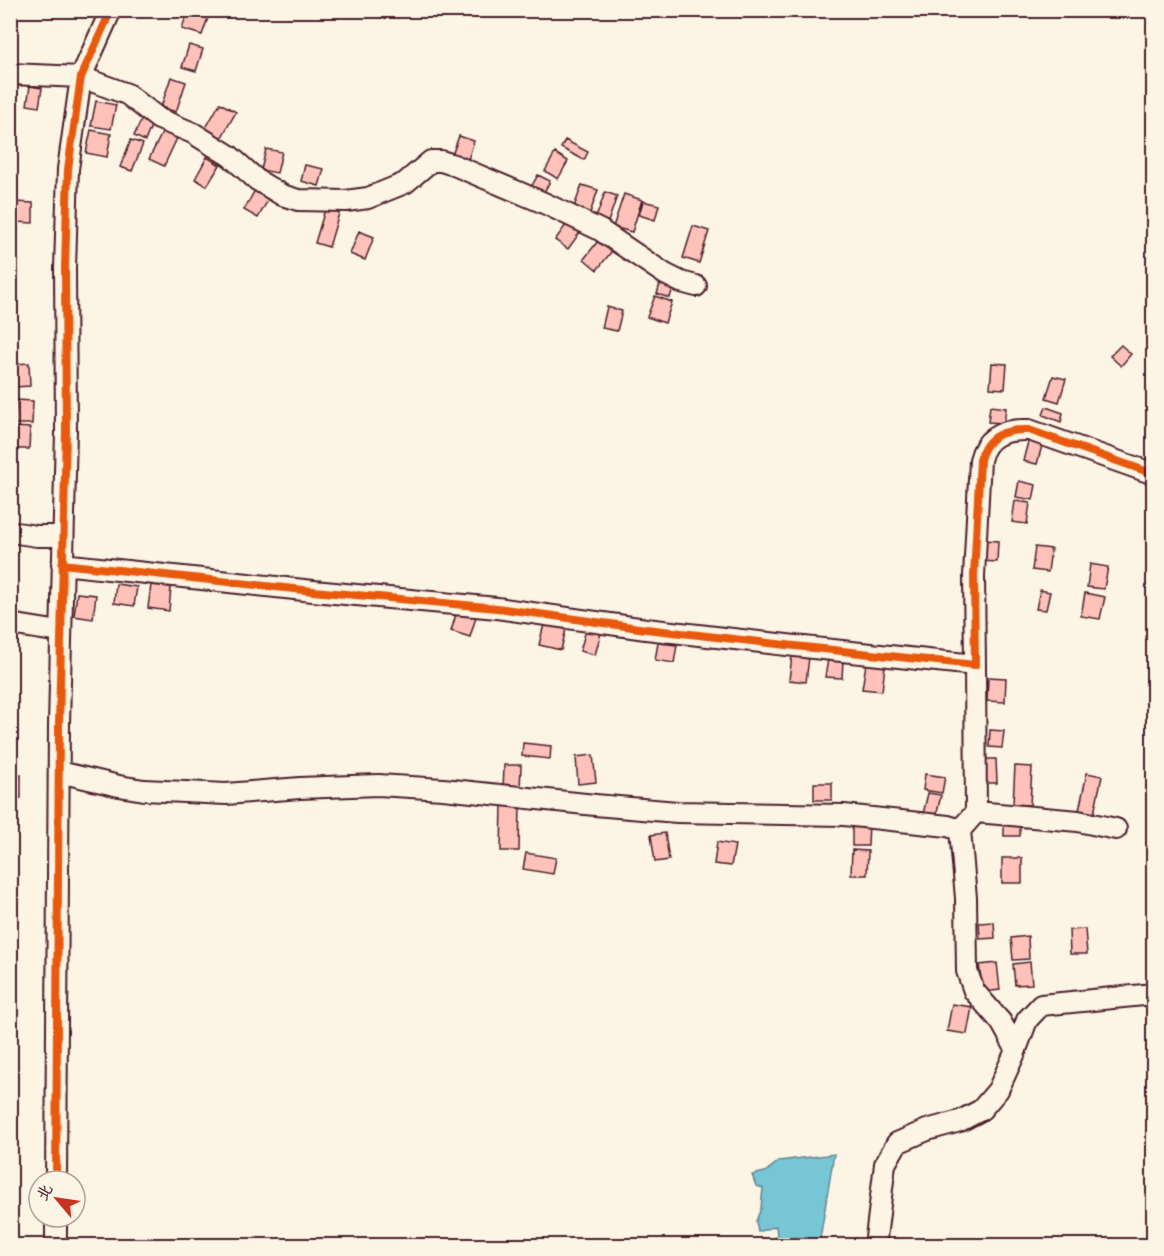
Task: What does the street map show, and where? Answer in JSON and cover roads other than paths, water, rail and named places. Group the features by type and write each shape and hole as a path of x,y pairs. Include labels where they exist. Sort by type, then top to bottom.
{"street":[{"path":"56,1169 60,632 66,430 65,268 68,180 81,77 111,10"},
{"path":"10,74 81,77 127,94 159,119 193,133 230,156 257,180 282,195 298,200 346,201 368,198 405,183 431,161 454,165 544,203 600,230 665,274 696,286"},
{"path":"1016,1049 1001,1022 974,992 967,972 966,898 960,830 976,812 974,576 982,451 988,443 1002,433 1012,430 1029,430 1154,474"},
{"path":"10,532 38,536 62,536"},
{"path":"62,564 291,589 497,608 657,630 975,664"},
{"path":"10,624 60,632"},
{"path":"59,772 144,790 226,794 378,785 443,789 677,812 844,815 948,826 960,830"},
{"path":"976,812 1078,821 1116,829"},
{"path":"875,1245 885,1164 897,1143 927,1130 960,1121 981,1110 998,1090 1027,1020 1041,1005 1154,994"},
{"path":"56,1229 56,1245"}],"water":[{"path":"834,1154 819,1245 766,1245 777,1236 776,1226 758,1232 756,1221 761,1208 763,1188 756,1186 752,1175 765,1172 779,1161"}]}
